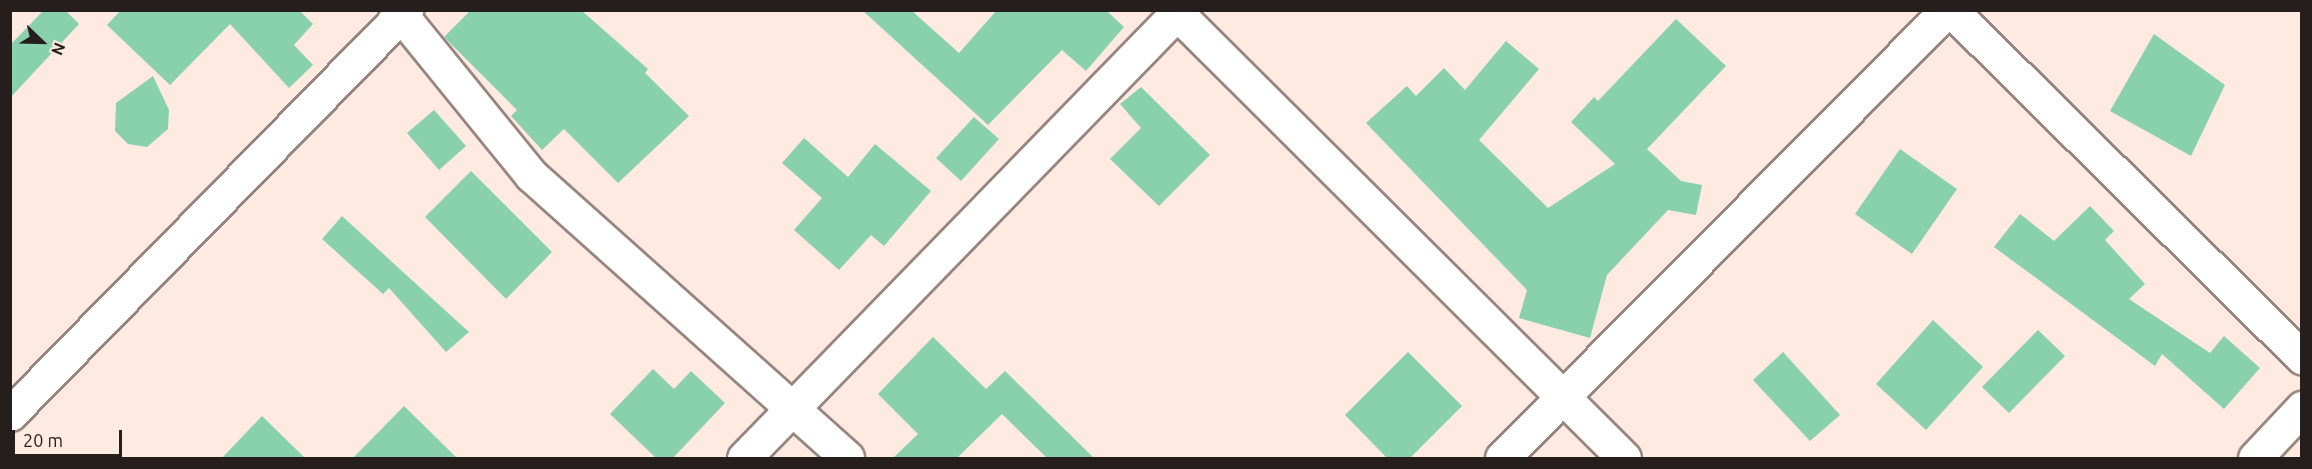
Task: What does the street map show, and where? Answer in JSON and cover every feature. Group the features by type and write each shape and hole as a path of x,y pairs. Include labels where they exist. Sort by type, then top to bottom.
{"street":[{"path":"1502,459 1949,10 2301,357"},
{"path":"10,414 401,12 531,175 795,407 847,459"},
{"path":"744,459 1177,12 1624,459"},
{"path":"2255,459 2301,408"}],"building":[{"path":"44,10 65,10 79,24 10,98 10,45"},
{"path":"121,10 299,10 313,24 294,45 313,65 289,88 230,24 170,85 107,25"},
{"path":"471,10 581,10 648,69 645,73 689,116 618,183 564,129 542,150 511,116 517,110 444,37"},
{"path":"862,10 911,10 959,53 997,10 1106,10 1124,27 1086,71 1062,50 988,125"},
{"path":"1676,19 1726,66 1647,149 1681,181 1702,185 1696,215 1668,210 1607,275 1590,338 1519,318 1527,290 1366,123 1407,86 1416,96 1444,68 1465,90 1506,41 1539,69 1479,140 1548,208 1615,164 1571,122 1594,97 1598,101"},
{"path":"2154,34 2225,85 2191,156 2110,111"},
{"path":"153,76 169,110 168,129 147,147 128,144 115,131 116,103"},
{"path":"1141,87 1210,155 1159,206 1110,159 1141,128 1120,104"},
{"path":"434,110 466,146 439,170 407,133"},
{"path":"974,117 999,139 961,181 936,158"},
{"path":"804,138 848,177 875,144 931,191 884,246 871,235 839,270 794,230 822,198 782,163"},
{"path":"1900,149 1957,189 1912,254 1855,214"},
{"path":"471,171 552,252 506,299 425,217"},
{"path":"2090,206 2114,231 2105,240 2145,284 2129,299 2210,353 2224,336 2260,368 2224,409 2162,354 2155,366 1994,247 2020,214 2054,241"},
{"path":"342,216 469,332 446,352 389,288 383,294 322,239"},
{"path":"1933,320 1983,367 1926,430 1876,384"},
{"path":"2038,330 2065,356 2009,413 1982,387"},
{"path":"933,337 986,389 1005,371 1095,459 1048,459 1002,414 956,459 892,459 918,434 878,394"},
{"path":"1408,352 1462,406 1409,459 1388,459 1345,415"},
{"path":"1783,352 1840,415 1810,441 1753,380"},
{"path":"653,369 674,389 691,371 725,403 672,459 657,459 610,414"},
{"path":"404,406 458,459 352,459"},
{"path":"262,416 306,459 221,459"}]}
